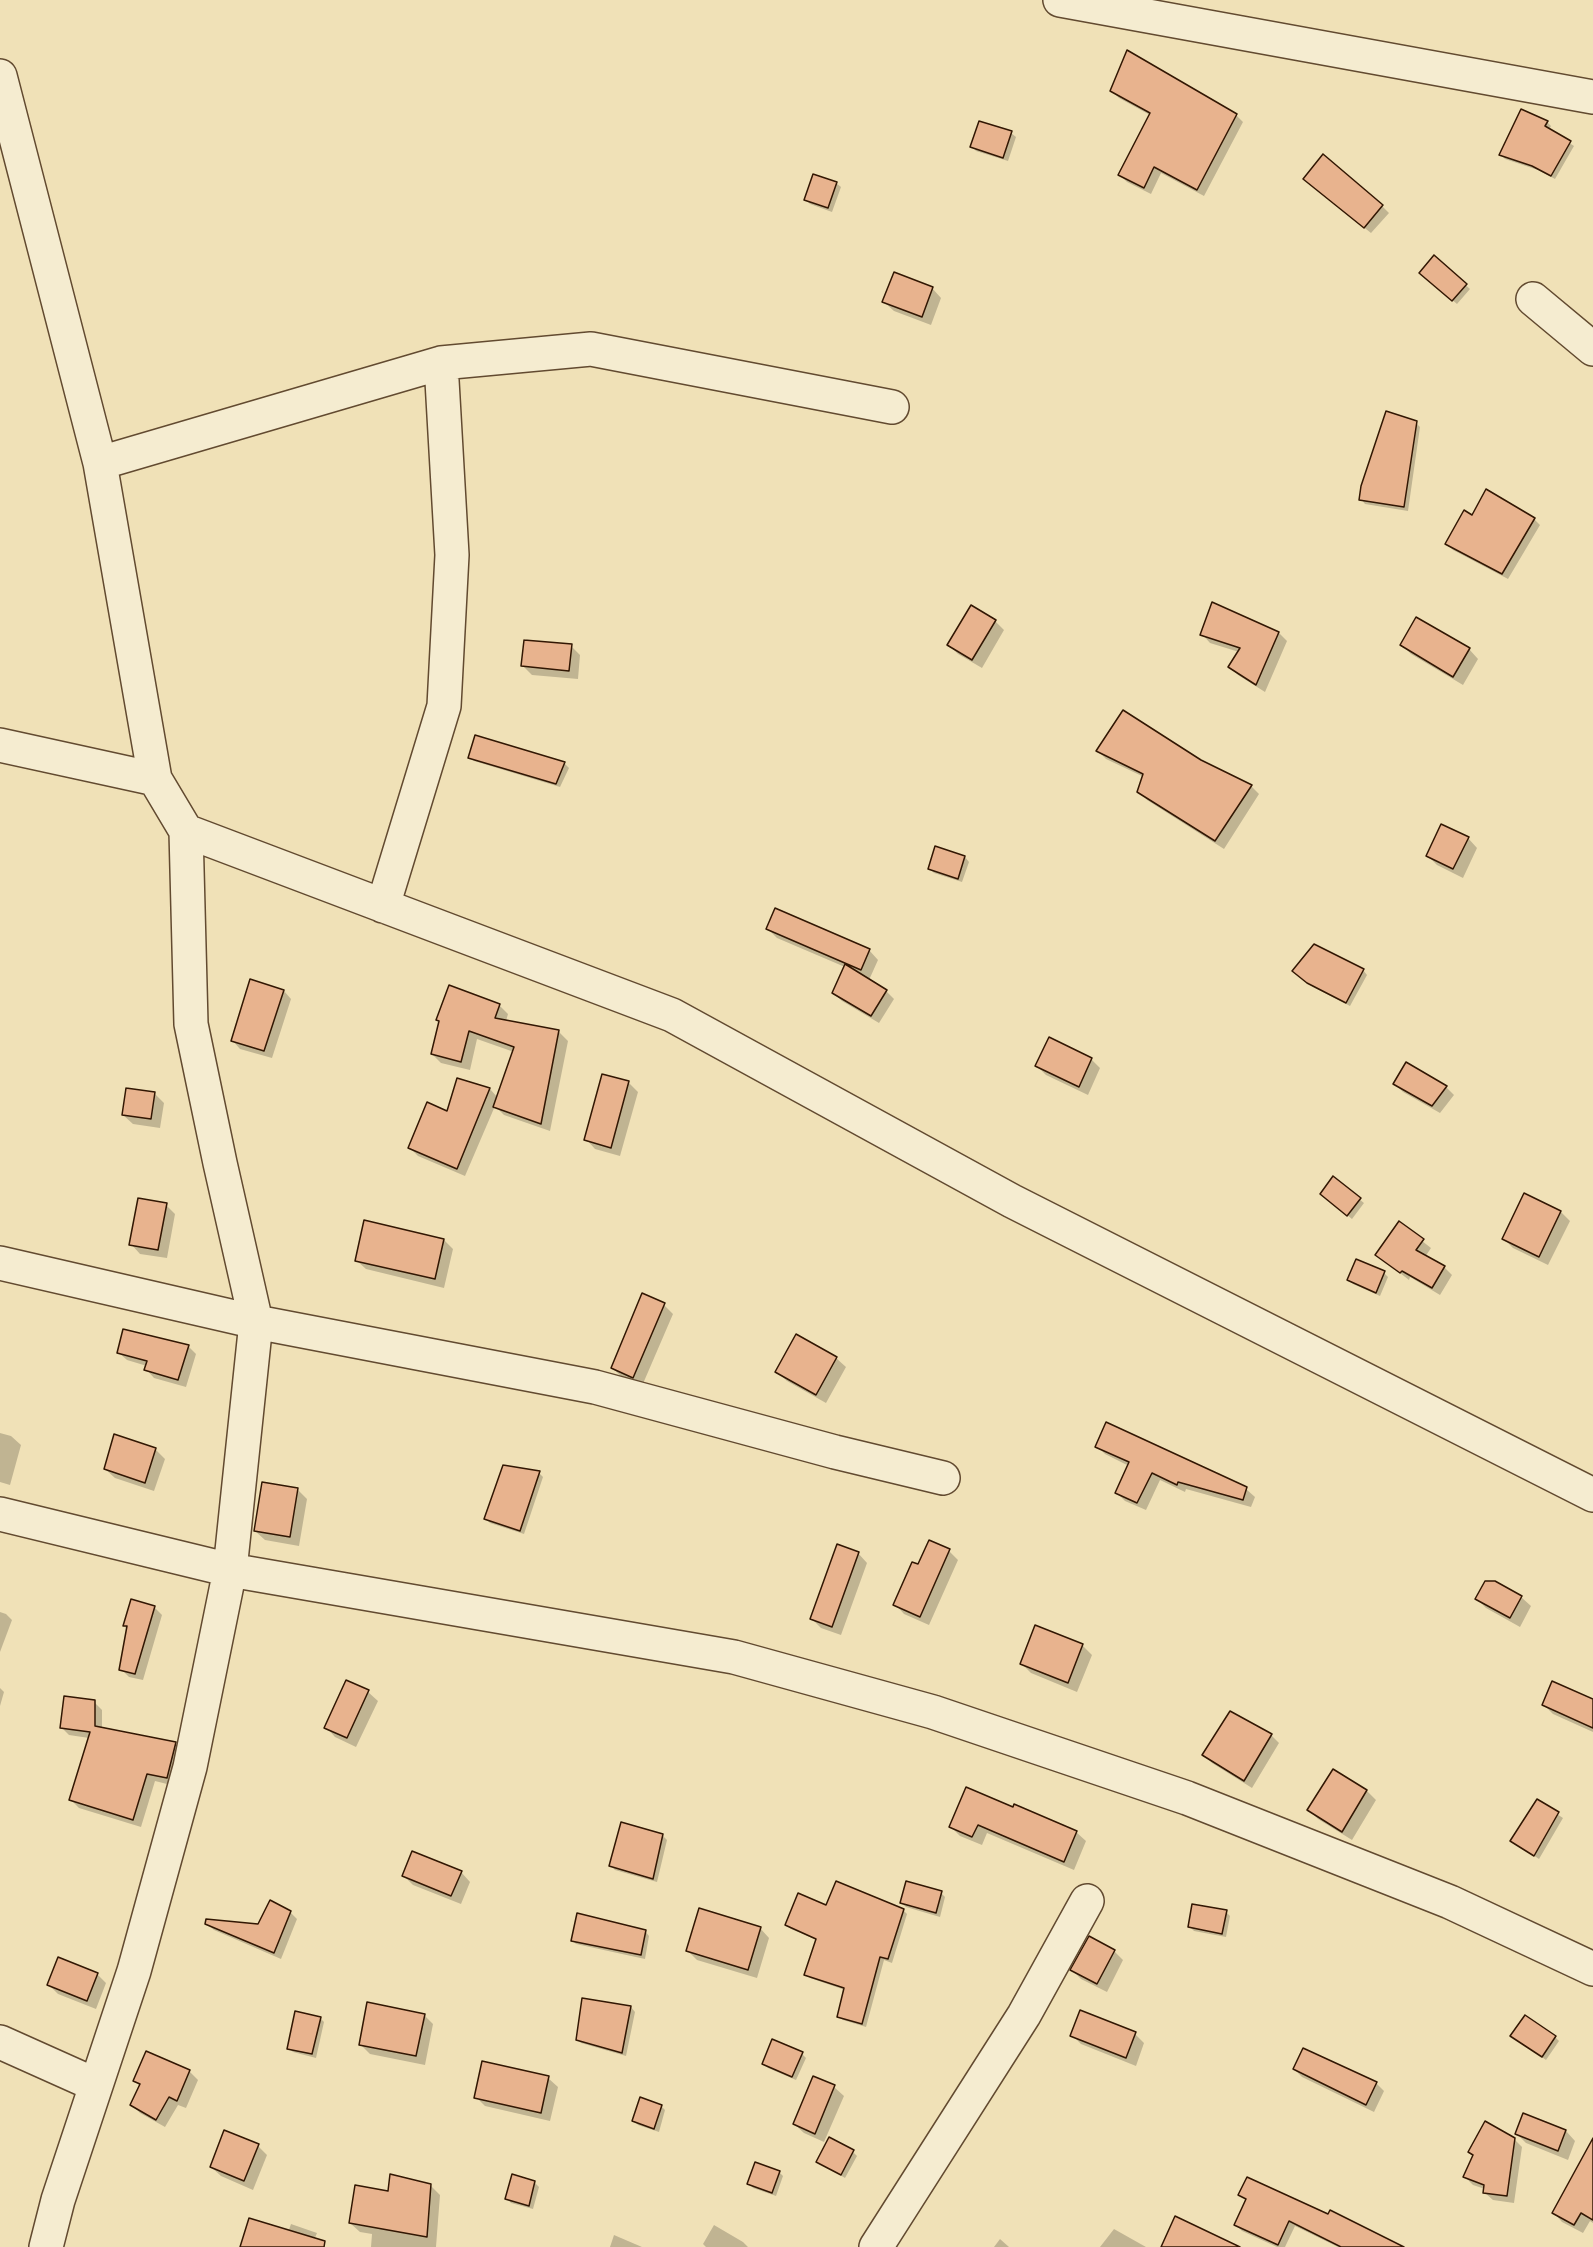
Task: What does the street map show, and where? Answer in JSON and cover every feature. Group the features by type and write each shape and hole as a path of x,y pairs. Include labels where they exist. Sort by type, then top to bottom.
{"street":[{"path":"1060,0 1119,5 1593,97"},
{"path":"0,76 100,463 155,779 186,831 191,1024 256,1322 230,1570 190,1767 134,1971 58,2200 46,2247"},
{"path":"1533,299 1593,350"},
{"path":"100,463 441,363 591,349 892,407"},
{"path":"383,906 444,706 452,555 441,363"},
{"path":"0,745 155,779"},
{"path":"186,831 672,1015 1012,1200 1593,1495"},
{"path":"0,1263 256,1322 595,1387 835,1452 943,1478"},
{"path":"0,1514 230,1570 734,1657 933,1712 1187,1798 1450,1902 1593,1969"},
{"path":"876,2247 1024,2015 1087,1901"},
{"path":"0,2042 96,2085"}],"building":[{"path":"1127,50 1237,114 1197,190 1154,167 1144,188 1118,175 1150,113 1110,91"},
{"path":"1521,109 1548,121 1545,126 1571,141 1551,176 1532,166 1499,155"},
{"path":"979,121 1012,131 1003,158 970,147"},
{"path":"1323,154 1383,205 1364,228 1303,179"},
{"path":"813,174 837,182 828,208 804,200"},
{"path":"1434,255 1467,284 1452,301 1419,273"},
{"path":"894,272 933,287 922,317 882,302"},
{"path":"1386,411 1417,421 1404,507 1359,500 1361,486"},
{"path":"1486,489 1535,518 1502,574 1445,544 1464,510 1472,515"},
{"path":"1212,602 1279,632 1256,685 1228,667 1240,648 1200,635"},
{"path":"971,605 996,620 972,660 947,645"},
{"path":"1416,617 1470,648 1453,677 1400,645"},
{"path":"524,640 572,644 569,671 521,666"},
{"path":"1123,710 1201,760 1252,785 1215,841 1137,792 1143,774 1096,751"},
{"path":"475,735 565,762 556,784 468,758"},
{"path":"1441,824 1469,837 1453,869 1426,856"},
{"path":"935,846 965,856 958,879 928,869"},
{"path":"775,908 870,949 861,970 766,929"},
{"path":"1314,944 1364,969 1346,1003 1307,983 1292,971"},
{"path":"845,964 887,990 871,1016 832,993"},
{"path":"250,979 284,990 264,1051 231,1041"},
{"path":"449,985 500,1004 495,1018 559,1030 541,1124 493,1107 514,1047 469,1031 461,1062 431,1054 439,1021 436,1020"},
{"path":"1049,1037 1092,1058 1079,1087 1035,1066"},
{"path":"1406,1062 1447,1086 1432,1106 1393,1084"},
{"path":"602,1074 629,1081 611,1148 584,1140"},
{"path":"457,1078 490,1088 457,1169 408,1148 427,1102 447,1111"},
{"path":"126,1088 155,1092 151,1119 122,1115"},
{"path":"1333,1176 1361,1198 1347,1216 1320,1194"},
{"path":"1524,1193 1561,1211 1539,1257 1502,1239"},
{"path":"138,1198 167,1203 158,1250 129,1245"},
{"path":"364,1220 444,1239 435,1279 355,1261"},
{"path":"1399,1221 1424,1239 1416,1250 1445,1266 1432,1288 1402,1271 1400,1273 1375,1255"},
{"path":"1356,1259 1385,1271 1376,1293 1347,1280"},
{"path":"642,1293 665,1303 633,1378 611,1368"},
{"path":"123,1329 189,1345 178,1380 144,1370 147,1361 117,1353"},
{"path":"796,1334 837,1357 816,1395 775,1372"},
{"path":"1106,1422 1247,1487 1243,1500 1178,1482 1177,1485 1152,1473 1137,1503 1115,1493 1129,1462 1095,1447"},
{"path":"114,1434 156,1448 145,1483 104,1469"},
{"path":"503,1465 540,1471 520,1531 484,1519"},
{"path":"262,1482 298,1488 290,1537 254,1531"},
{"path":"929,1540 950,1549 920,1617 893,1605 912,1562 918,1564"},
{"path":"837,1544 859,1552 832,1627 810,1619"},
{"path":"1485,1581 1495,1581 1522,1596 1510,1618 1475,1599"},
{"path":"131,1599 155,1606 135,1674 119,1670 127,1626 123,1626"},
{"path":"1035,1625 1083,1644 1068,1683 1020,1664"},
{"path":"346,1680 369,1690 347,1738 324,1728"},
{"path":"1552,1681 1593,1699 1593,1728 1542,1705"},
{"path":"64,1696 95,1700 95,1726 176,1742 167,1778 147,1774 133,1820 69,1800 90,1732 60,1728"},
{"path":"1230,1711 1272,1734 1244,1781 1202,1755"},
{"path":"1333,1769 1367,1790 1342,1832 1307,1810"},
{"path":"966,1787 1013,1807 1014,1804 1077,1831 1064,1862 978,1825 972,1837 949,1827"},
{"path":"1537,1799 1559,1812 1534,1856 1510,1841"},
{"path":"621,1822 663,1834 653,1879 609,1866"},
{"path":"412,1851 462,1871 451,1896 402,1876"},
{"path":"836,1881 904,1909 888,1959 880,1957 862,2024 837,2017 844,1988 804,1975 816,1939 785,1925 798,1893 826,1905"},
{"path":"906,1881 942,1891 936,1913 900,1903"},
{"path":"270,1900 291,1911 274,1953 205,1924 206,1919 258,1924"},
{"path":"1192,1904 1227,1910 1222,1934 1188,1927"},
{"path":"699,1908 761,1927 748,1970 686,1951"},
{"path":"577,1913 646,1930 641,1955 571,1941"},
{"path":"1089,1936 1115,1950 1097,1984 1070,1970"},
{"path":"58,1957 98,1973 87,2001 47,1985"},
{"path":"582,1998 631,2006 622,2053 576,2040"},
{"path":"367,2002 425,2014 416,2056 359,2045"},
{"path":"1080,2010 1136,2032 1126,2058 1070,2036"},
{"path":"295,2011 321,2017 312,2054 287,2049"},
{"path":"1525,2015 1556,2036 1542,2057 1510,2036"},
{"path":"772,2039 803,2052 792,2077 762,2064"},
{"path":"1303,2048 1377,2082 1366,2105 1293,2069"},
{"path":"146,2051 190,2070 177,2101 169,2097 156,2120 130,2105 140,2084 133,2081"},
{"path":"482,2061 549,2076 541,2113 474,2098"},
{"path":"813,2076 835,2085 815,2134 793,2124"},
{"path":"640,2097 662,2105 654,2129 632,2121"},
{"path":"1523,2113 1566,2130 1558,2151 1515,2134"},
{"path":"1485,2121 1515,2138 1507,2196 1483,2193 1484,2185 1463,2177 1473,2155 1468,2152"},
{"path":"224,2130 259,2144 244,2181 210,2167"},
{"path":"829,2137 854,2150 841,2175 816,2162"},
{"path":"1593,2138 1593,2220 1581,2213 1574,2225 1552,2213"},
{"path":"755,2162 780,2171 772,2193 747,2184"},
{"path":"390,2174 431,2184 427,2237 349,2223 355,2185 388,2191"},
{"path":"512,2174 535,2181 529,2206 505,2199"},
{"path":"1247,2177 1328,2214 1330,2210 1404,2247 1341,2247 1289,2221 1278,2245 1234,2225 1246,2199 1238,2195"},
{"path":"1175,2216 1240,2247 1161,2247"},
{"path":"249,2218 325,2241 324,2247 240,2247"}]}
